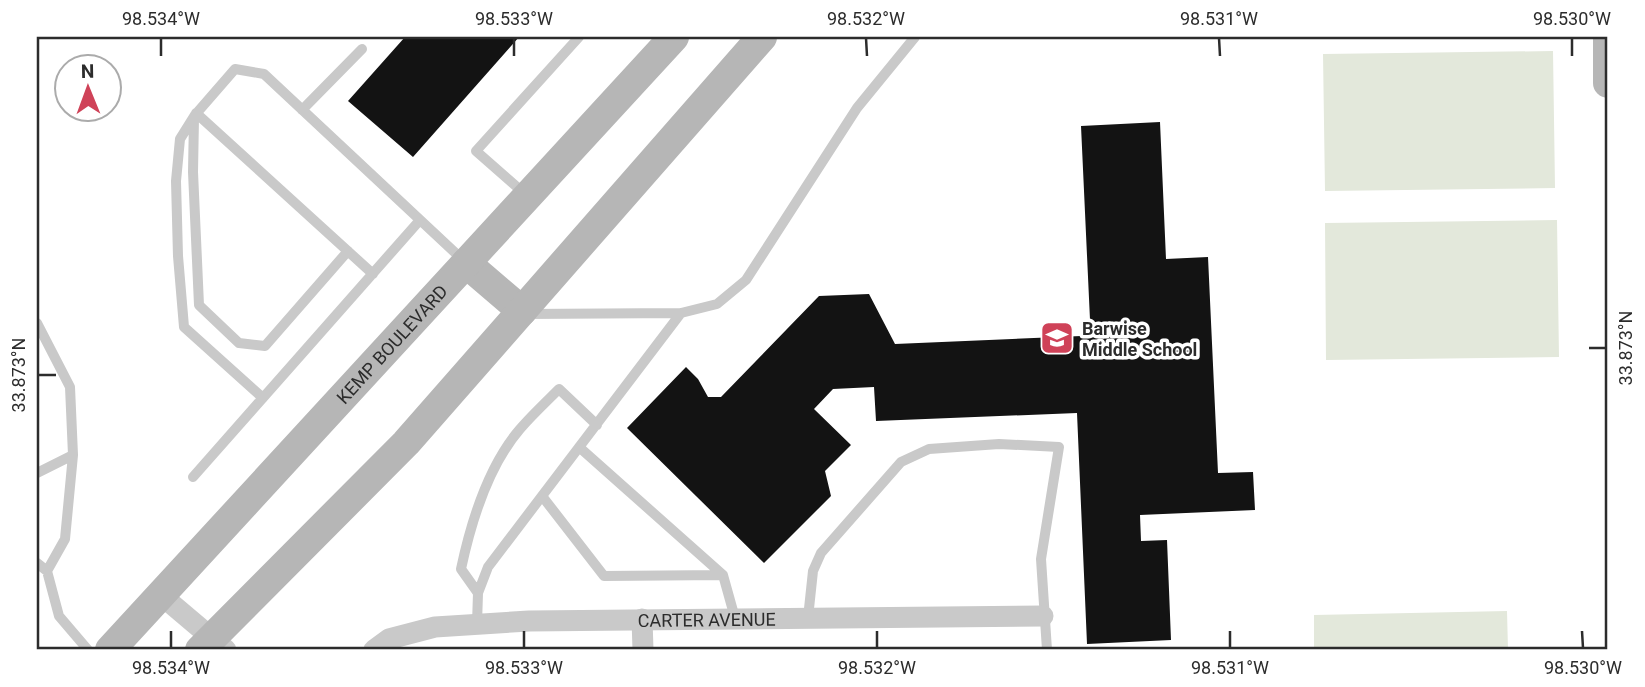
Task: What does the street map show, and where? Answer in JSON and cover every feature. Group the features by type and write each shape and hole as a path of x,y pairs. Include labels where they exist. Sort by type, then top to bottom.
{"main road":[{"name":"KEMP BOULEVARD","path":"110,650 674,37"},
{"path":"212,646 406,443 762,37"},
{"path":"1608,37 1608,83"},
{"path":"466,263 520,313"}],"street":[{"path":"160,595 212,646"},
{"name":"CARTER AVENUE","path":"374,650 389,639 410,632 477,624 642,619 1043,616"},
{"path":"642,619 643,650"}],"lane":[{"path":"528,196 476,151 579,37"},
{"path":"520,313 681,313 717,304 746,280 857,108 915,37"},
{"path":"302,110 362,48"},
{"path":"263,398 184,327 178,257 176,181 180,139 195,114 235,69 264,74 466,263"},
{"path":"195,114 373,274"},
{"path":"195,114 193,172 198,305 239,343 265,345 348,251"},
{"path":"193,477 420,220"},
{"path":"477,624 478,593 488,567 681,313"},
{"path":"37,323 71,387 73,455 65,539 47,571"},
{"path":"478,593 461,569 469,531 488,480 518,431 558,389 597,425"},
{"path":"808,618 813,571 821,553 901,462 929,449 999,443 1059,447 1041,559 1047,650"},
{"path":"579,447 723,575 735,618"},
{"path":"37,473 73,455"},
{"path":"542,496 604,576 723,575"},
{"path":"37,564 47,571 59,617 88,650"}],"shaded area":[{"path":"1553,51 1555,188 1325,191 1323,54"},
{"path":"1557,220 1559,357 1326,360 1325,223"},
{"path":"1507,611 1508,650 1314,650 1314,615"}],"building":[{"path":"405,37 519,37 413,157 348,101"},
{"path":"1160,122 1166,259 1208,257 1218,473 1253,472 1255,510 1140,515 1141,541 1167,540 1171,640 1087,644 1077,413 876,421 874,387 833,389 814,409 851,445 825,471 831,496 764,563 627,428 686,367 698,379 708,397 721,397 819,296 869,294 895,344 1105,335 1090,320 1081,126"}],"place":[{"name":"Barwise Middle School","path":"1057,338"}]}
